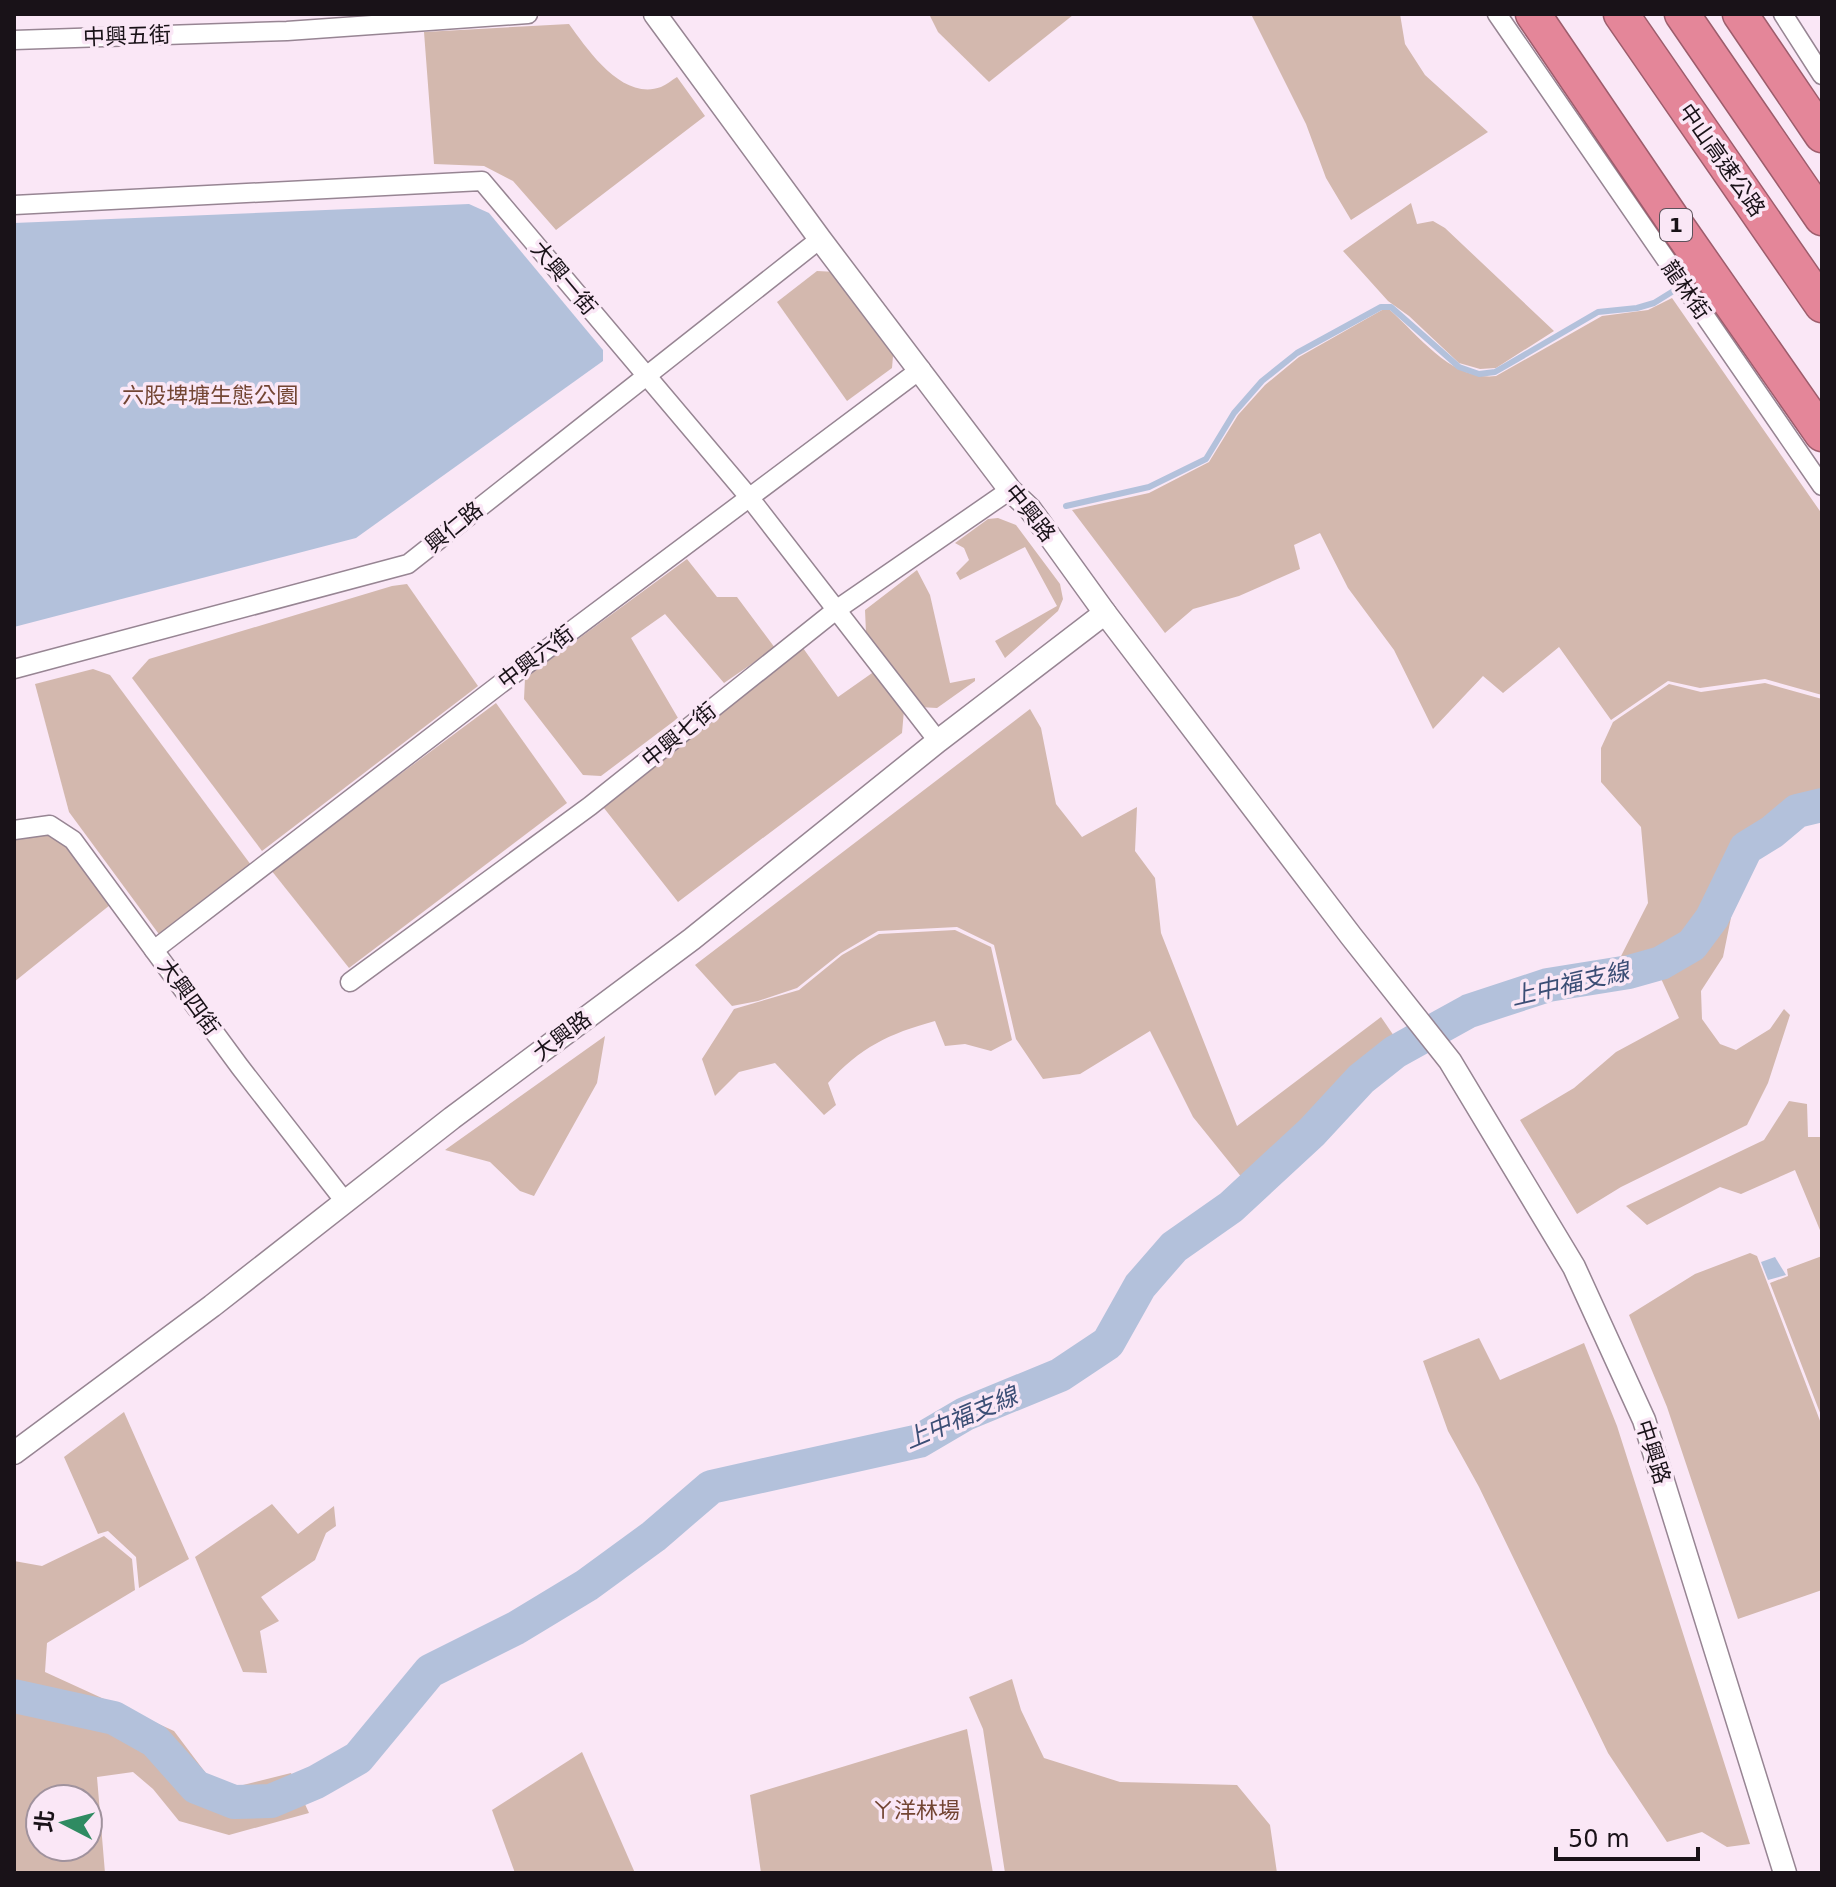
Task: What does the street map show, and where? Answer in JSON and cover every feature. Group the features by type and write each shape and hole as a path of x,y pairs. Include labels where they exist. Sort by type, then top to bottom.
{"highway":[{"name":"1","path":"1533,14 1822,434"},
{"name":"中山高速公路","path":"1621,14 1822,305"},
{"path":"1682,14 1822,218"},
{"path":"1740,14 1822,135"}],"street":[{"name":"中興五街","path":"14,40 287,31 528,14"},
{"name":"中興路","path":"655,14 1010,490 1030,509 1105,613 1450,1061 1574,1267 1644,1420 1785,1873"},
{"name":"龍林街","path":"1497,14 1553,100 1822,486"},
{"path":"1783,14 1822,75"},
{"name":"大興一街","path":"14,205 482,181 749,497 938,741"},
{"name":"興仁路","path":"14,669 408,564 820,239"},
{"name":"中興六街","path":"154,950 499,685 921,369"},
{"name":"中興七街","path":"350,982 590,806 836,610 1010,490"},
{"name":"大興路","path":"14,1453 692,939 938,741 1105,613"},
{"name":"大興四街","path":"14,830 50,825 73,840 240,1067 346,1203"}],"green space":[{"path":"929,14 1073,15 989,82 938,32"},
{"path":"1251,14 1400,14 1405,44 1425,75 1488,132 1351,220 1326,178 1306,124"},
{"path":"569,24 596,59 620,80 633,87 647,89 661,87 677,77 705,116 556,230 513,181 484,166 434,164 424,32"},
{"path":"1411,203 1417,224 1433,221 1445,228 1554,331 1496,368 1480,369 1459,363 1409,316 1388,301 1343,251"},
{"path":"817,271 837,272 894,344 892,368 847,401 777,302"},
{"path":"1672,298 1822,514 1822,695 1765,679 1700,688 1668,681 1611,720 1559,647 1503,693 1483,676 1433,729 1394,650 1348,588 1320,533 1294,545 1300,569 1239,596 1193,609 1165,633 1072,510 1149,493 1209,462 1238,415 1265,385 1299,357 1382,310 1390,310 1451,364 1480,376 1496,376 1602,316 1648,310"},
{"path":"998,518 1016,525 1060,584 1063,599 1058,611 1005,658 995,641 1057,606 1025,547 960,580 956,573 969,560 964,548 955,543 988,519"},
{"path":"687,559 717,597 737,597 775,648 724,683 665,614 631,638 678,718 601,776 583,775 524,699 525,678"},
{"path":"917,570 930,595 950,683 975,678 937,708 919,707 866,633 865,610"},
{"path":"407,584 478,686 262,851 132,678 149,659"},
{"path":"803,648 838,697 875,671 904,710 902,733 678,902 600,803"},
{"path":"93,669 110,675 251,865 161,937 69,812 35,684"},
{"path":"1765,683 1822,699 1822,796 1793,803 1739,839 1704,912 1686,941 1656,955 1618,962 1648,903 1641,827 1601,782 1601,748 1613,722 1669,684 1701,692"},
{"path":"496,703 567,803 349,968 271,870"},
{"path":"1030,709 1041,728 1056,804 1082,837 1137,807 1135,851 1155,878 1161,933 1237,1126 1381,1017 1394,1036 1381,1043 1279,1154 1247,1184 1193,1117 1150,1031 1080,1074 1043,1079 1016,1039 994,945 957,927 878,931 841,953 797,988 732,1006 695,965"},
{"path":"37,833 56,837 72,853 110,905 14,982 14,839"},
{"path":"1750,851 1750,860 1735,898 1723,957 1701,991 1702,1019 1720,1044 1736,1050 1770,1029 1784,1009 1790,1015 1768,1083 1747,1125 1621,1187 1577,1214 1520,1120 1574,1088 1616,1052 1679,1018 1658,972 1695,952 1713,933"},
{"path":"955,930 991,947 1012,1040 991,1051 965,1044 945,1046 935,1021 903,1031 864,1051 828,1083 836,1105 824,1115 775,1063 739,1072 715,1096 702,1059 734,1009 799,990 842,955 879,934"},
{"path":"605,1036 597,1083 534,1196 520,1191 490,1162 445,1150"},
{"path":"1789,1101 1807,1104 1808,1137 1822,1137 1822,1235 1795,1170 1741,1194 1720,1187 1647,1225 1626,1206 1764,1140"},
{"path":"1750,1253 1757,1256 1822,1426 1822,1590 1738,1619 1667,1407 1629,1315 1695,1274"},
{"path":"1822,1256 1822,1418 1770,1283 1788,1276 1787,1269"},
{"path":"1479,1338 1500,1380 1584,1343 1617,1426 1750,1844 1727,1847 1702,1832 1667,1842 1608,1753 1479,1487 1448,1431 1423,1361"},
{"path":"124,1412 189,1559 139,1588 136,1557 108,1531 98,1534 64,1457"},
{"path":"272,1504 298,1534 334,1506 336,1526 326,1533 315,1560 261,1597 279,1621 260,1631 267,1673 243,1672 195,1557"},
{"path":"104,1536 132,1559 135,1590 47,1643 45,1672 174,1731 208,1776 239,1786 291,1773 309,1813 229,1835 179,1821 153,1789 133,1772 97,1777 98,1783 24,1783 24,1863 104,1861 105,1873 14,1873 14,1561 42,1566"},
{"path":"1012,1679 1021,1710 1044,1758 1120,1782 1237,1785 1270,1825 1277,1873 1005,1873 983,1729 969,1697"},
{"name":"ㄚ洋林場","path":"967,1729 993,1873 761,1873 750,1795"},
{"path":"582,1752 635,1873 515,1873 492,1810"}],"water":[{"name":"六股埤塘生態公園","path":"469,204 489,213 603,350 603,361 356,538 14,627 14,223"},
{"path":"1775,1257 1786,1275 1768,1280 1761,1262"}],"waterway":[{"path":"1066,506 1149,487 1206,459 1234,413 1262,381 1297,353 1381,307 1391,307 1459,367 1479,374 1495,372 1598,312 1637,308 1654,303 1675,290"},
{"name":"上中福支線","path":"14,1696 114,1718 155,1741 196,1787 234,1802 271,1801 316,1782 358,1758 430,1671 516,1628 587,1585 654,1536 711,1487 919,1441 965,1414 1060,1375 1108,1343 1140,1286 1174,1247 1231,1207 1312,1132 1361,1079 1395,1052 1469,1011 1548,985 1629,972 1661,963 1692,945 1712,918 1746,848 1797,811 1822,805"}]}
